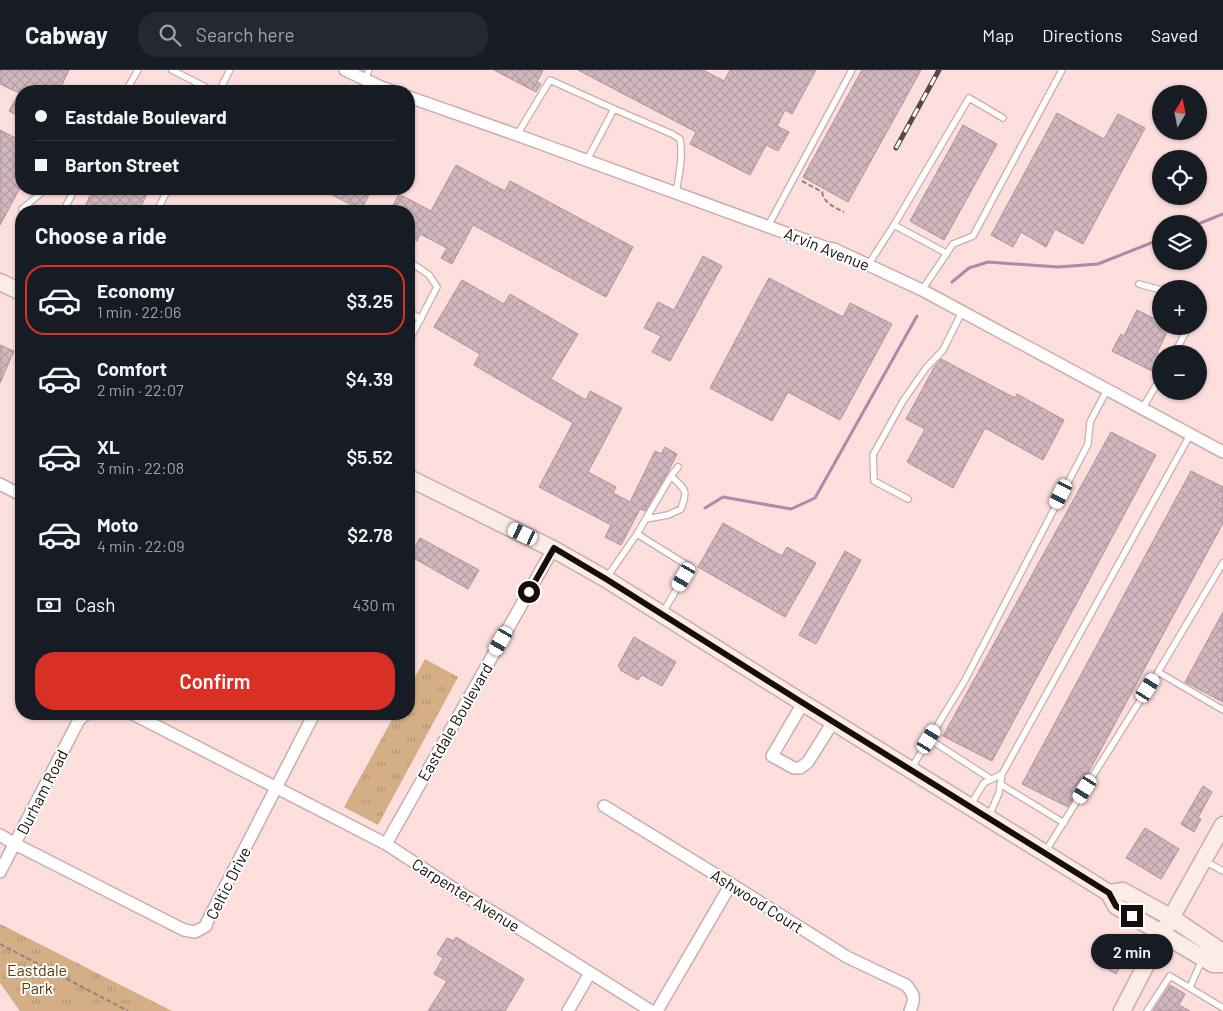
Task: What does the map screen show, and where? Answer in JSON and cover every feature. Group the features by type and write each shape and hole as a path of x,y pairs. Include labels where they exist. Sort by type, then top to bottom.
{"main road":[{"path":"0,282 15,289"},
{"path":"415,481 554,548 606,579 1109,893 1116,906 1213,964 1223,964"},
{"path":"1122,1011 1162,934 1223,825"},
{"path":"1109,893 1123,891 1172,918 1221,951 1223,956"}],"street":[{"path":"345,70 367,75 383,85"},
{"name":"Arvin Avenue","path":"415,99 834,249 922,290 1223,452"},
{"path":"0,484 15,492"},
{"name":"Eastdale Boulevard","path":"386,844 554,548"},
{"path":"803,703 772,756 794,768 800,768 808,762 833,722"},
{"name":"Durham Road","path":"0,872 79,720"},
{"path":"145,720 276,788"},
{"name":"Celtic Drive","path":"0,835 154,916 184,930 194,932 206,926 311,720"},
{"name":"Carpenter Avenue","path":"276,788 386,844 468,898 651,1011"},
{"name":"Ashwood Court","path":"604,806 847,957 906,985 912,992 914,1002 910,1011"},
{"path":"657,1011 731,884"},
{"path":"568,1011 590,973"}],"lane":[{"path":"129,85 138,70"},
{"path":"172,70 201,85"},
{"path":"222,85 230,70"},
{"path":"768,226 852,70"},
{"path":"922,290 953,244 973,236 1062,70"},
{"path":"517,135 550,80 672,134 680,140 680,161 676,193"},
{"path":"868,265 894,225 969,98 1002,118"},
{"path":"587,160 614,109"},
{"path":"26,205 38,195"},
{"path":"894,225 946,254"},
{"path":"415,265 429,275 437,287 415,330"},
{"path":"1139,284 1152,288"},
{"path":"908,499 874,481 873,455 903,401 926,368 943,350 962,312"},
{"path":"415,315 421,318"},
{"path":"911,770 965,680 1088,444 1090,422 1106,390"},
{"path":"1142,410 1152,393"},
{"path":"988,818 999,793 1002,774 1190,435"},
{"path":"606,579 678,467"},
{"path":"646,519 668,515 681,509 686,495 684,488 671,476"},
{"path":"636,534 690,567 662,613"},
{"path":"1045,853 1158,672 1223,563"},
{"path":"1158,672 1223,710"},
{"path":"929,739 991,779"},
{"path":"970,806 984,783 1002,774"},
{"path":"1000,784 1064,823"},
{"path":"1204,860 1223,871"},
{"path":"1190,987 1203,958"},
{"path":"1147,1011 1170,976 1223,1008"}],"path":[{"path":"800,180 822,192 823,198 830,205 844,212"},
{"path":"0,944 128,1011"}],"green space":[{"path":"425,659 458,677 378,825 344,807 392,720 415,720 415,677"},
{"name":"Eastdale Park","path":"0,924 172,1011 20,1011 0,983"}],"building":[{"path":"0,70 69,70 62,85 15,85 15,91 0,84"},
{"path":"494,70 543,70 537,82 541,84 536,92"},
{"path":"578,70 703,70 724,81 730,70 816,70 792,114 785,110 777,126 789,132 778,151 766,145 750,175 690,144 696,132"},
{"path":"862,70 921,70 848,202 803,177"},
{"path":"15,100 15,114 9,111"},
{"path":"1057,113 1104,139 1118,114 1145,128 1083,244 1055,229 1046,247 1021,232 1013,247 991,235"},
{"path":"963,125 997,144 944,240 910,221"},
{"path":"0,130 15,138 16,195 0,225"},
{"path":"456,165 505,191 510,181 633,247 606,297 473,225 452,264 441,258 447,248 420,234 417,241 415,240 415,205 393,205 398,195 401,195 431,211"},
{"path":"90,195 146,195 142,205 86,205"},
{"path":"332,195 369,195 364,205 351,205"},
{"path":"703,256 722,266 670,361 652,352 661,336 644,328 658,302 674,310"},
{"path":"769,278 843,317 850,303 892,324 840,420 788,392 772,421 710,388"},
{"path":"462,280 504,304 510,294 578,334 551,379 586,400 590,391 622,408 588,472 616,487 613,493 630,502 655,451 661,454 665,447 677,454 645,511 640,509 621,545 605,537 611,525 539,487 573,423 474,365 480,354 434,327"},
{"path":"1137,310 1152,318 1152,335 1166,335 1161,345 1152,345 1152,371 1112,351 1121,334 1124,336"},
{"path":"0,345 14,351 0,383"},
{"path":"941,359 1015,398 1017,394 1064,420 1043,460 985,428 953,488 907,462 925,429 906,419 935,366"},
{"path":"1111,432 1156,455 992,761 943,736"},
{"path":"1191,471 1223,487 1223,523 1085,779 1068,807 1022,784"},
{"path":"723,523 782,556 787,547 816,563 785,617 698,567"},
{"path":"420,538 479,570 468,589 415,559 415,547"},
{"path":"845,551 861,560 816,644 799,635"},
{"path":"1223,612 1223,702 1185,682"},
{"path":"634,637 676,662 662,686 642,675 638,680 620,670 621,668 618,666"},
{"path":"1203,786 1212,792 1198,818 1201,819 1194,832 1181,824"},
{"path":"1145,828 1179,849 1161,879 1126,858"},
{"path":"456,937 524,979 505,1011 428,1011 447,981 434,974 443,958 437,954 447,938 454,941"},
{"path":"1116,943 1129,950 1116,974 1104,967"},
{"path":"1170,985 1185,994 1179,1005 1190,1011 1153,1011"}],"waterway":[{"path":"1207,220 1223,214"},
{"path":"952,282 969,268 988,262 1058,267 1098,264 1152,243"},
{"path":"705,508 723,497 791,509 815,498 917,316"}],"railway":[{"path":"896,148 939,70"}],"route":[{"path":"529,592 554,548 662,613 1109,893 1116,906 1132,916"}]}
